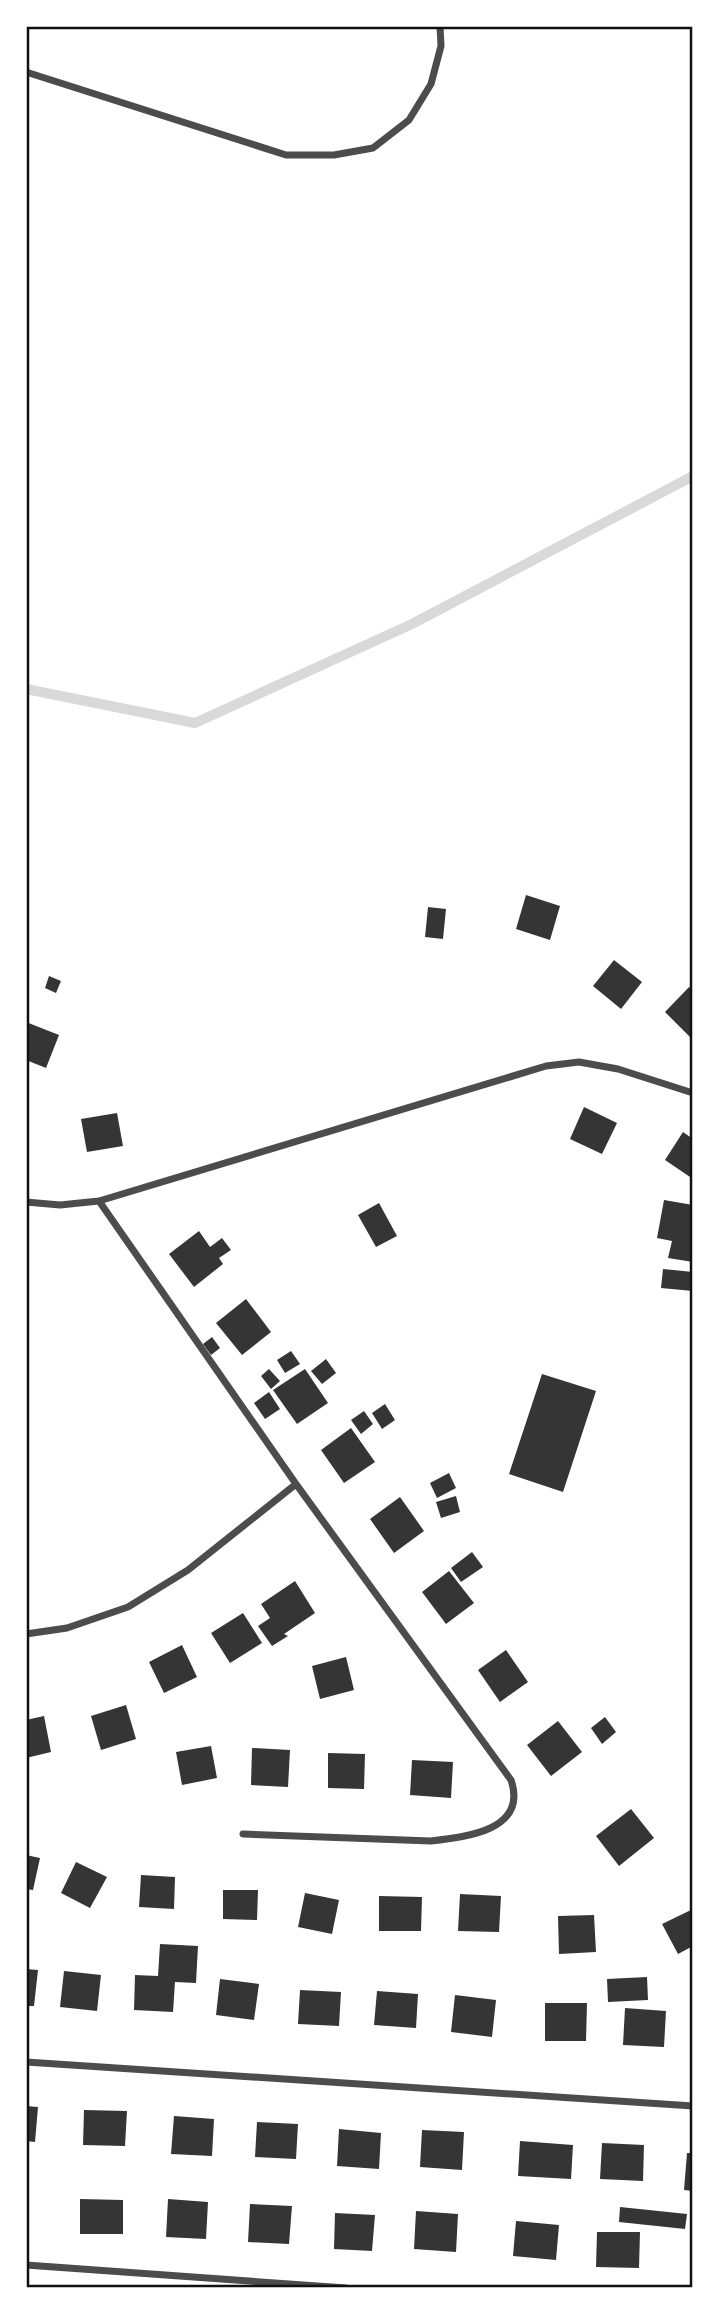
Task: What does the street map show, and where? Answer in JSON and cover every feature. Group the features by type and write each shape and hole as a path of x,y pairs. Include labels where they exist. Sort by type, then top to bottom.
{"street":[{"path":"26,72 286,155 334,155 373,148 409,120 431,84 441,46 440,26"},
{"path":"26,1202 60,1205 99,1201 546,1066 579,1062 618,1069 693,1093"},
{"path":"99,1201 296,1484 511,1780 516,1793 515,1802 500,1822 485,1831 457,1838 430,1841 243,1834"},
{"path":"26,1634 67,1628 128,1607 188,1570 296,1484"},
{"path":"26,2062 693,2106"},
{"path":"26,2265 346,2288"}],"building":[{"path":"526,895 560,906 550,940 516,929"},
{"path":"428,907 446,909 443,939 425,937"},
{"path":"614,960 642,982 621,1009 593,986"},
{"path":"49,976 61,981 56,993 45,988"},
{"path":"689,987 693,991 693,1034 690,1037 665,1012"},
{"path":"26,1022 59,1035 46,1068 26,1060"},
{"path":"584,1107 617,1123 602,1154 570,1139"},
{"path":"117,1113 123,1146 87,1152 81,1119"},
{"path":"683,1132 693,1139 693,1179 665,1160"},
{"path":"664,1200 693,1205 693,1262 668,1258 672,1241 657,1238"},
{"path":"379,1203 397,1236 376,1247 358,1215"},
{"path":"199,1231 210,1247 222,1238 231,1250 219,1258 223,1264 194,1287 169,1254"},
{"path":"663,1269 693,1272 693,1291 661,1288"},
{"path":"246,1299 271,1332 242,1355 216,1323"},
{"path":"212,1337 220,1348 211,1355 203,1344"},
{"path":"291,1351 300,1364 285,1373 277,1360"},
{"path":"326,1359 336,1373 322,1384 311,1371"},
{"path":"269,1369 280,1381 271,1389 261,1376"},
{"path":"305,1369 328,1403 297,1424 273,1390"},
{"path":"542,1374 596,1391 563,1492 509,1474"},
{"path":"269,1392 280,1409 265,1419 254,1403"},
{"path":"385,1404 395,1420 382,1429 372,1413"},
{"path":"364,1411 373,1424 361,1434 351,1420"},
{"path":"351,1428 375,1462 344,1483 321,1450"},
{"path":"449,1473 456,1488 437,1498 430,1483"},
{"path":"456,1496 460,1512 441,1518 436,1502"},
{"path":"400,1497 424,1531 394,1553 370,1519"},
{"path":"472,1552 483,1567 461,1582 451,1568"},
{"path":"449,1571 474,1603 446,1624 422,1592"},
{"path":"295,1581 315,1613 284,1634 288,1636 272,1646 258,1626 270,1618 261,1604"},
{"path":"243,1613 262,1643 230,1663 211,1633"},
{"path":"182,1645 197,1677 164,1693 149,1662"},
{"path":"506,1650 528,1682 500,1702 478,1670"},
{"path":"346,1657 354,1690 320,1699 312,1666"},
{"path":"126,1705 136,1739 101,1750 91,1716"},
{"path":"44,1716 51,1752 26,1758 26,1720"},
{"path":"605,1717 616,1732 602,1744 591,1728"},
{"path":"558,1721 582,1752 551,1776 527,1745"},
{"path":"211,1746 217,1778 182,1785 176,1752"},
{"path":"252,1748 290,1750 288,1787 251,1785"},
{"path":"328,1753 365,1754 364,1789 328,1788"},
{"path":"412,1760 453,1762 451,1798 410,1795"},
{"path":"631,1809 654,1838 619,1866 596,1836"},
{"path":"26,1855 40,1858 33,1890 26,1889"},
{"path":"76,1862 107,1877 90,1908 61,1893"},
{"path":"141,1875 175,1877 174,1909 139,1907"},
{"path":"223,1890 258,1890 257,1920 223,1919"},
{"path":"305,1893 339,1900 332,1934 298,1927"},
{"path":"460,1894 501,1896 499,1932 458,1931"},
{"path":"379,1896 422,1897 421,1931 379,1931"},
{"path":"693,1909 693,1946 678,1954 662,1924"},
{"path":"594,1915 596,1952 559,1954 558,1916"},
{"path":"160,1944 198,1946 196,1983 175,1982 173,2012 134,2010 135,1975 158,1976"},
{"path":"26,1969 38,1970 34,2006 26,2006"},
{"path":"64,1971 101,1975 97,2011 60,2007"},
{"path":"647,1977 648,2000 608,2002 607,1979"},
{"path":"220,1979 259,1984 254,2020 216,2015"},
{"path":"300,1990 341,1992 339,2026 298,2024"},
{"path":"377,1991 418,1994 416,2028 374,2025"},
{"path":"455,1995 496,2000 492,2037 451,2032"},
{"path":"545,2003 587,2003 586,2041 545,2041"},
{"path":"625,2008 666,2011 664,2047 623,2045"},
{"path":"26,2106 38,2107 35,2142 26,2141"},
{"path":"84,2110 127,2111 125,2146 83,2145"},
{"path":"174,2116 214,2119 212,2156 171,2154"},
{"path":"257,2122 298,2124 296,2159 255,2157"},
{"path":"339,2129 381,2133 379,2169 337,2166"},
{"path":"422,2130 464,2132 462,2170 420,2167"},
{"path":"520,2141 573,2145 571,2179 518,2176"},
{"path":"602,2143 644,2145 643,2181 600,2179"},
{"path":"687,2153 693,2153 693,2191 684,2190"},
{"path":"80,2199 123,2200 123,2234 80,2234"},
{"path":"168,2199 208,2202 206,2239 166,2237"},
{"path":"250,2204 292,2206 289,2244 248,2242"},
{"path":"620,2207 687,2214 685,2229 619,2222"},
{"path":"416,2211 458,2214 456,2252 414,2249"},
{"path":"335,2213 375,2215 372,2251 334,2249"},
{"path":"516,2221 559,2225 556,2260 513,2256"},
{"path":"597,2232 640,2232 639,2268 596,2267"}],"waterway":[{"path":"26,689 195,723 412,624 693,476"}]}
